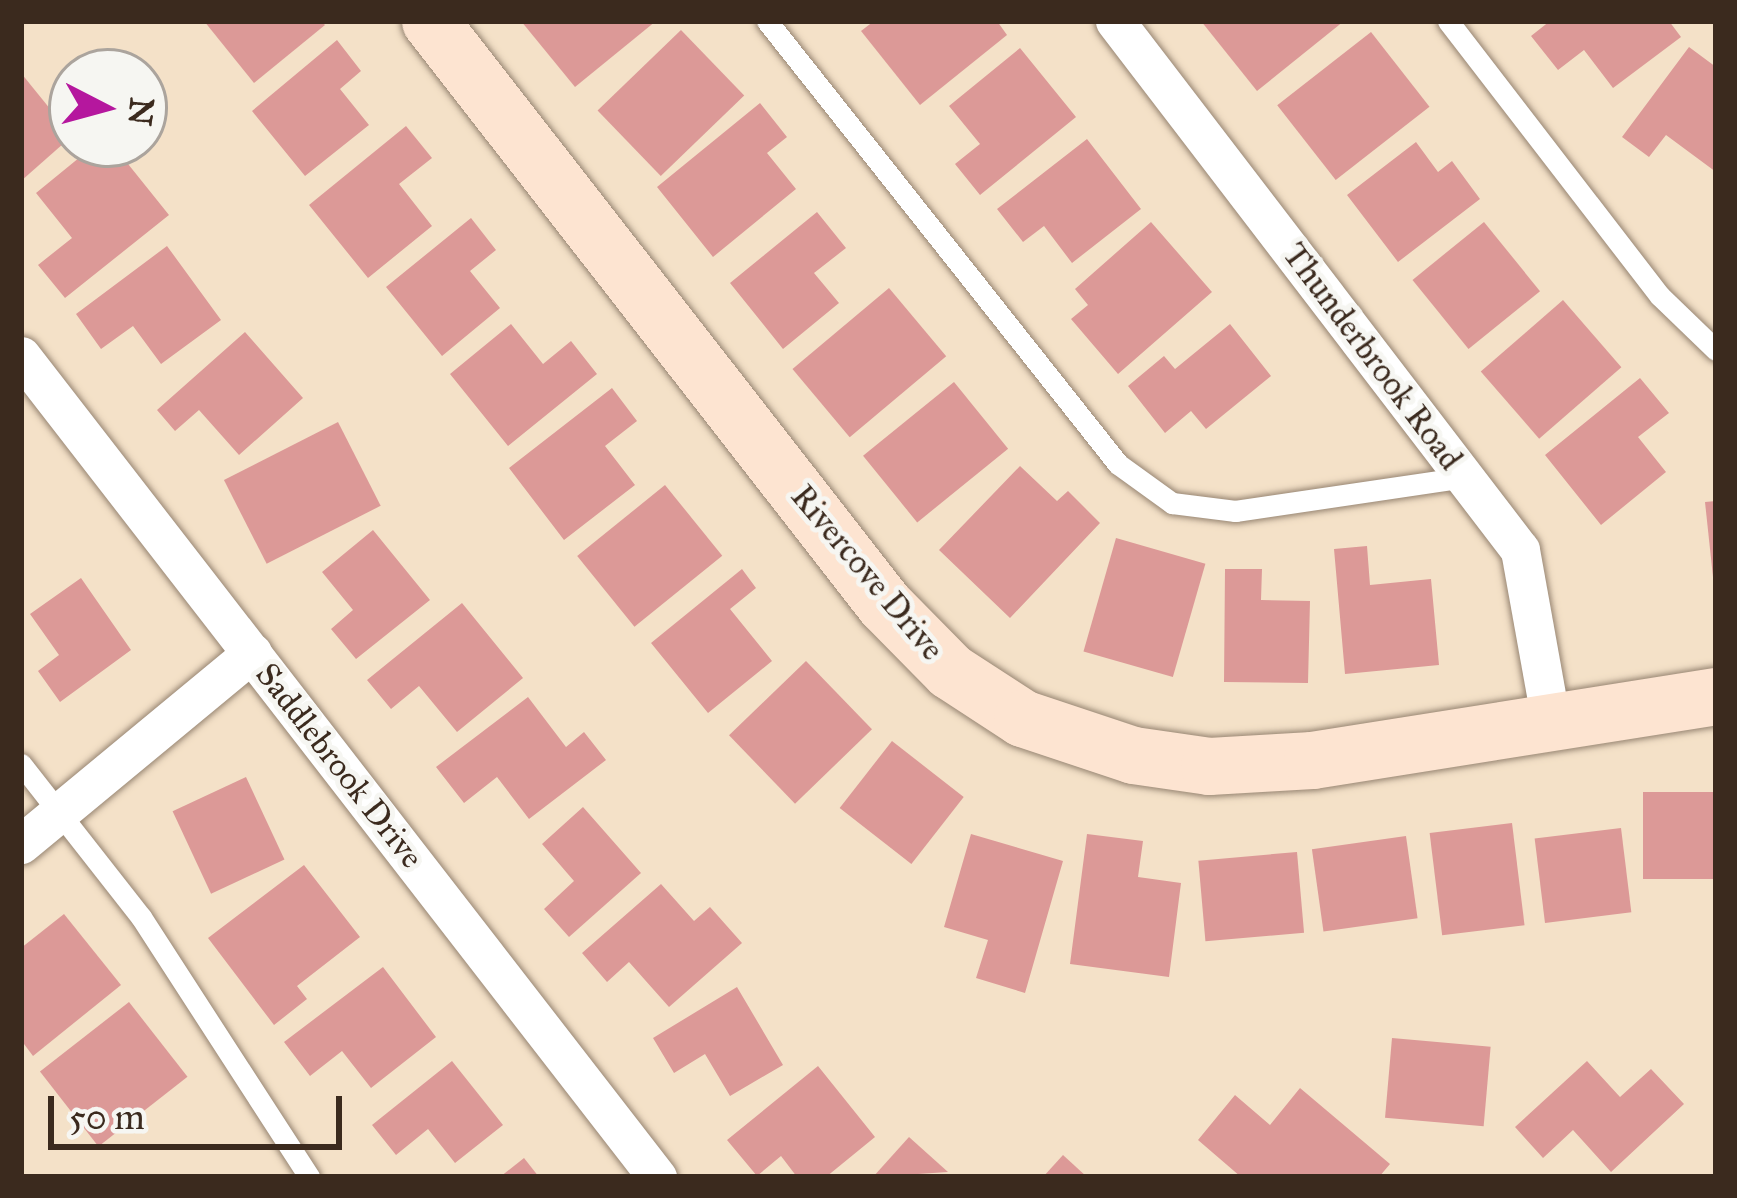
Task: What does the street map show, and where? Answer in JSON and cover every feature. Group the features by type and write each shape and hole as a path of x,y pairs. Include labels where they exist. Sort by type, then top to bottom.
{"street":[{"name":"Rivercove Drive","path":"430,21 884,604 950,671 1022,718 1133,755 1209,766 1312,760 1552,727 1716,696"},
{"name":"Thunderbrook Road","path":"1115,21 1520,550 1552,727"},
{"name":"Saddlebrook Drive","path":"21,356 657,1177"},
{"path":"21,844 252,653"}],"lane":[{"path":"767,21 1118,464 1172,503 1234,511 1464,477"},
{"path":"1448,21 1660,296 1716,350"},
{"path":"21,764 62,810 309,1177"}],"building":[{"path":"204,21 321,21 325,25 254,83"},
{"path":"521,21 656,21 575,87"},
{"path":"874,21 997,21 1007,35 920,105 861,31"},
{"path":"1201,21 1344,21 1257,91"},
{"path":"1550,21 1669,21 1681,37 1613,88 1584,50 1558,70 1531,36"},
{"path":"681,30 744,95 661,176 598,111"},
{"path":"1371,32 1429,107 1336,180 1277,105"},
{"path":"337,40 361,71 340,89 369,125 305,176 252,111"},
{"path":"1689,47 1716,67 1716,172 1666,135 1649,157 1622,137"},
{"path":"1020,48 1076,117 980,195 955,164 980,144 949,106"},
{"path":"21,73 48,106 48,157 21,181"},
{"path":"760,103 787,137 767,153 796,189 713,257 657,187"},
{"path":"406,126 432,158 399,184 432,226 368,278 309,205"},
{"path":"1087,139 1141,209 1072,263 1044,226 1023,242 997,209"},
{"path":"1416,142 1438,172 1452,161 1480,199 1398,262 1347,195"},
{"path":"67,168 131,168 169,215 65,298 38,265 72,238 36,193"},
{"path":"817,212 846,248 814,273 839,303 783,349 730,283"},
{"path":"471,218 496,250 470,271 500,308 442,356 386,287"},
{"path":"1151,222 1212,292 1118,374 1071,319 1088,305 1075,289"},
{"path":"1484,222 1540,291 1469,349 1413,280"},
{"path":"167,246 221,320 161,364 133,326 101,349 76,314"},
{"path":"889,288 946,356 850,437 792,369"},
{"path":"1563,300 1621,367 1539,439 1481,372"},
{"path":"511,324 543,364 571,341 597,374 508,446 450,374"},
{"path":"1230,324 1271,376 1206,429 1191,411 1165,433 1128,386 1164,356 1175,369"},
{"path":"245,332 303,398 239,455 199,410 175,431 157,410"},
{"path":"1640,378 1669,413 1638,437 1666,472 1601,525 1545,455"},
{"path":"954,382 1008,449 917,522 863,456"},
{"path":"612,388 637,421 605,446 635,485 564,540 509,468"},
{"path":"338,422 381,506 267,564 224,480"},
{"path":"1020,466 1057,501 1068,491 1100,523 1010,618 939,550"},
{"path":"665,485 722,556 634,627 577,556"},
{"path":"1716,501 1716,577 1713,577 1705,502"},
{"path":"373,530 430,600 356,659 331,629 353,610 322,572"},
{"path":"1116,538 1205,564 1173,677 1083,651"},
{"path":"1367,546 1370,585 1431,579 1439,665 1345,674 1334,549"},
{"path":"742,569 756,588 730,609 772,661 708,713 651,643"},
{"path":"1225,569 1262,569 1261,600 1310,601 1308,683 1224,682"},
{"path":"81,578 131,650 60,702 38,671 59,655 30,614"},
{"path":"462,603 523,678 457,732 419,686 391,709 367,680"},
{"path":"806,661 872,729 795,804 729,735"},
{"path":"528,697 566,747 584,732 606,760 529,819 497,777 464,803 436,767"},
{"path":"892,741 964,797 911,864 840,808"},
{"path":"246,777 284,859 211,894 173,811"},
{"path":"1643,792 1716,792 1716,879 1643,879"},
{"path":"583,807 641,873 569,937 544,909 574,881 542,844"},
{"path":"1512,823 1525,925 1442,935 1430,833"},
{"path":"1621,828 1631,912 1545,923 1535,839"},
{"path":"971,834 1063,861 1025,993 976,978 988,940 944,927"},
{"path":"1087,834 1143,841 1138,877 1181,883 1169,977 1070,964"},
{"path":"1406,836 1418,918 1323,931 1312,849"},
{"path":"1297,852 1304,933 1205,941 1198,861"},
{"path":"304,865 360,937 297,986 307,999 274,1025 208,938"},
{"path":"661,884 694,921 710,907 742,943 669,1007 629,962 607,982 582,953"},
{"path":"64,914 121,985 33,1056 21,1040 21,948"},
{"path":"383,967 436,1037 371,1088 342,1051 310,1076 284,1042"},
{"path":"737,987 783,1065 730,1096 705,1054 674,1073 653,1038"},
{"path":"129,1002 187,1077 98,1146 40,1072"},
{"path":"1392,1038 1491,1047 1484,1126 1385,1118"},
{"path":"452,1061 503,1125 455,1163 428,1129 396,1155 372,1125"},
{"path":"1587,1061 1620,1097 1651,1069 1684,1104 1611,1172 1573,1130 1543,1158 1515,1127"},
{"path":"818,1066 875,1137 826,1177 797,1177 781,1156 757,1176 727,1140"},
{"path":"1300,1088 1390,1164 1379,1177 1241,1177 1198,1140 1235,1095 1270,1125"},
{"path":"909,1137 948,1172 873,1177"},
{"path":"1063,1155 1087,1177 1043,1177"},
{"path":"524,1158 539,1177 500,1177"}]}
